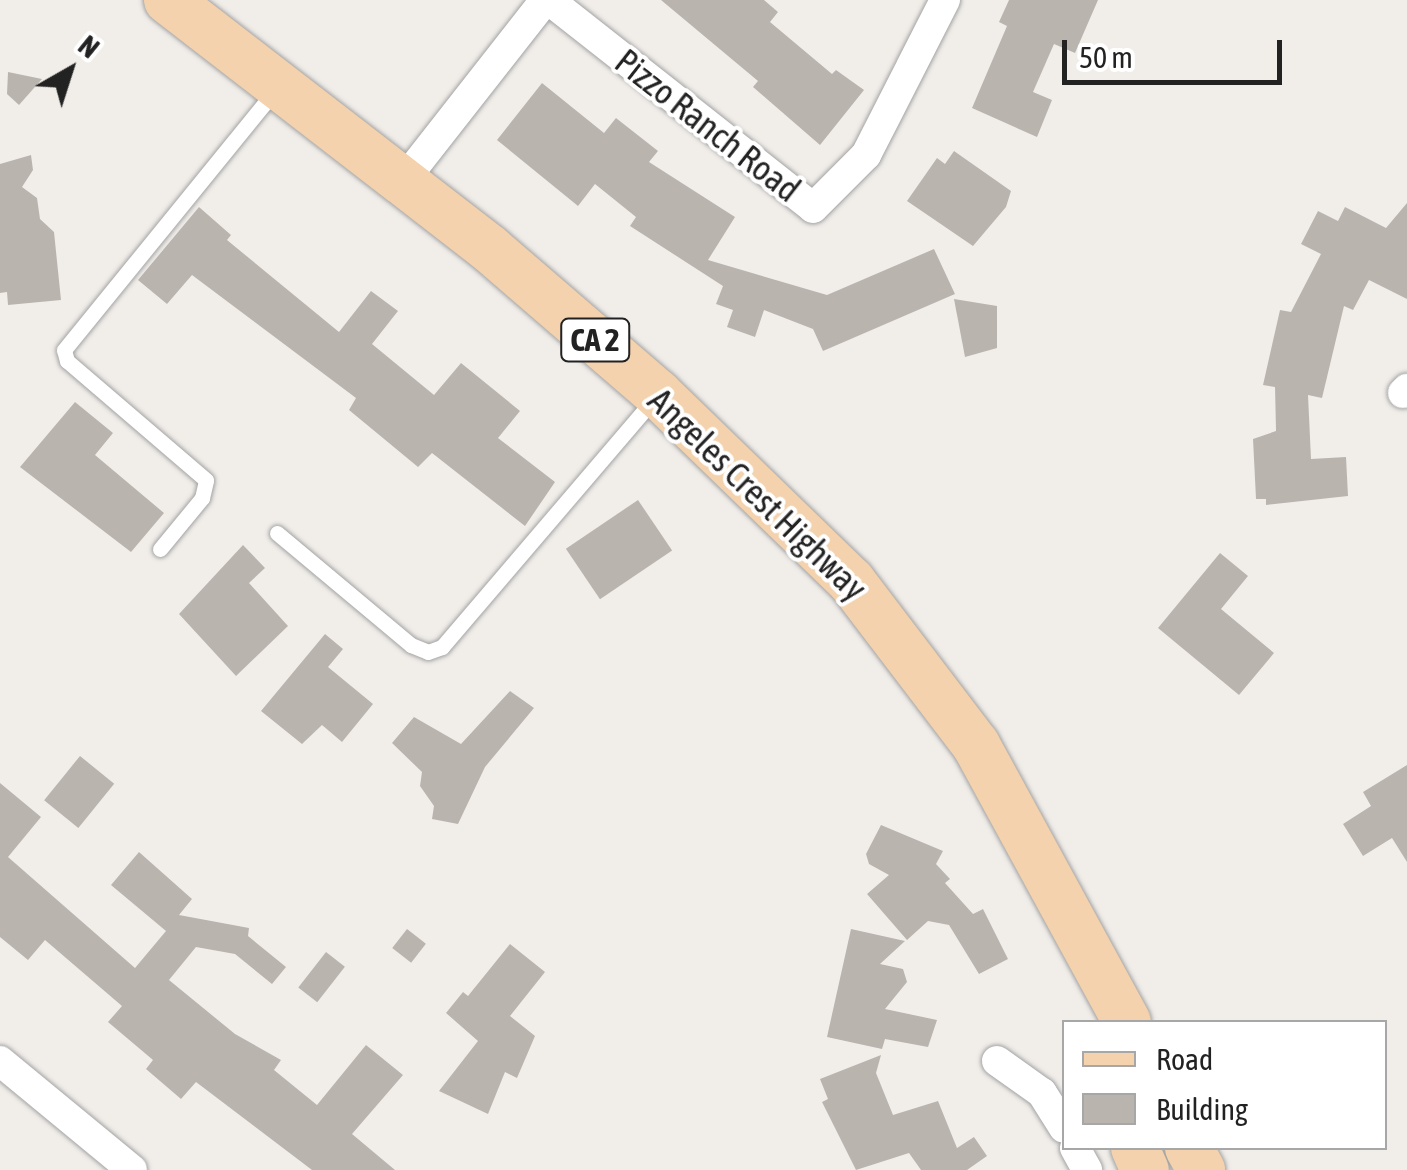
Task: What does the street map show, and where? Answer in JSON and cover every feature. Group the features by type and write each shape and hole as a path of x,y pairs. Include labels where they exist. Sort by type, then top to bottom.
{"main road":[{"name":"Angeles Crest Highway","path":"168,0 404,180 658,394 778,508 916,659 976,745 1126,1020"}],"street":[{"name":"Pizzo Ranch Road","path":"547,0 813,208 866,155 945,0"},
{"path":"404,180 547,0"},
{"path":"0,1061 132,1170"},
{"path":"997,1061 1042,1093 1062,1125"}],"lane":[{"path":"160,548 202,498 206,480 67,361 64,350 281,84"},
{"path":"277,533 411,645 428,652 442,647 658,394"}],"building":[{"path":"661,0 764,0 778,12 770,22 832,74 836,70 864,90 820,145 753,87 758,81"},
{"path":"1009,0 1098,0 1075,53 1054,44 1033,92 1052,100 1037,137 972,108 1007,26 999,22"},
{"path":"8,72 42,79 19,105 7,94"},
{"path":"542,83 604,133 616,118 658,151 649,162 735,217 708,260 827,295 934,249 955,294 823,351 813,329 764,310 755,337 727,327 733,310 716,304 723,286 630,226 636,217 595,184 578,206 497,140"},
{"path":"954,151 1011,191 1006,207 973,246 907,201 937,158 945,164"},
{"path":"31,155 33,170 22,187 37,198 40,219 54,232 61,300 8,305 7,292 0,293 0,164"},
{"path":"1407,203 1407,299 1369,280 1353,310 1344,306 1322,398 1308,395 1311,459 1346,457 1348,496 1266,505 1266,499 1256,499 1253,439 1276,431 1275,387 1263,385 1280,310 1291,312 1321,254 1301,244 1318,211 1338,221 1345,207 1386,228"},
{"path":"199,207 231,235 227,240 339,332 371,291 398,311 372,344 434,395 461,363 520,411 498,438 555,482 525,526 432,453 418,467 349,410 356,398 192,275 167,304 138,280"},
{"path":"954,299 997,306 997,348 965,357"},
{"path":"75,402 113,433 95,455 164,513 131,552 20,467"},
{"path":"638,500 672,551 600,599 566,549"},
{"path":"243,545 265,568 249,583 288,626 236,676 179,614"},
{"path":"1220,553 1248,576 1221,609 1274,653 1239,695 1158,628"},
{"path":"325,634 343,649 328,667 373,704 342,742 322,725 302,744 261,711"},
{"path":"510,691 534,708 485,767 458,824 432,819 434,806 420,786 422,772 392,743 414,717 461,744"},
{"path":"80,756 114,784 78,828 44,800"},
{"path":"1407,765 1407,862 1392,838 1363,856 1343,824 1371,806 1363,792"},
{"path":"0,783 41,817 8,857 135,968 166,931 111,885 139,852 192,899 179,915 249,928 248,936 286,967 272,984 235,954 196,947 169,980 235,1034 281,1060 274,1070 317,1105 366,1045 403,1075 352,1134 395,1170 312,1170 196,1082 181,1099 146,1069 153,1060 108,1022 122,1006 45,940 28,960 0,937"},
{"path":"881,825 943,851 936,864 950,879 945,883 973,914 983,909 1008,959 979,974 949,925 928,921 907,940 867,894 889,875 869,864 866,854"},
{"path":"407,929 426,944 411,963 392,948"},
{"path":"851,929 905,941 880,964 903,969 907,982 885,1009 937,1020 928,1047 885,1039 882,1049 827,1037"},
{"path":"510,944 545,972 510,1016 535,1036 517,1078 505,1072 488,1114 439,1091 478,1041 446,1013 463,992 468,996"},
{"path":"326,952 345,967 317,1002 298,987"},
{"path":"881,1055 876,1073 893,1115 938,1101 957,1148 974,1137 987,1156 967,1170 921,1170 909,1153 856,1170 822,1102 828,1099 820,1079"}]}
